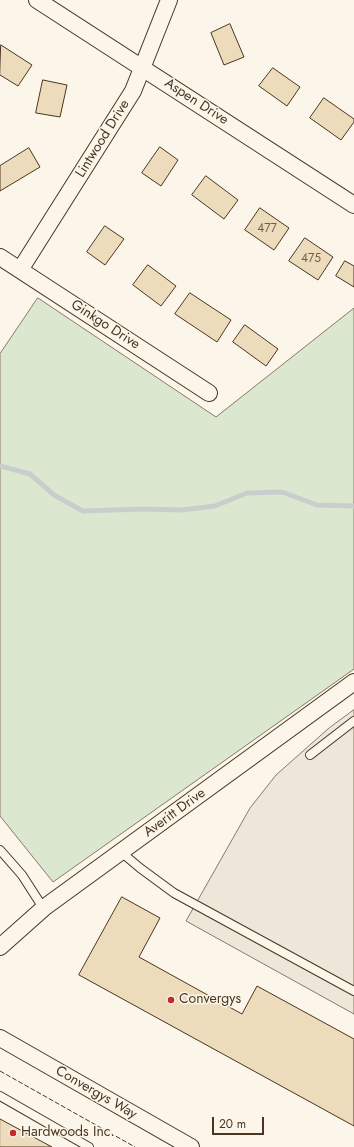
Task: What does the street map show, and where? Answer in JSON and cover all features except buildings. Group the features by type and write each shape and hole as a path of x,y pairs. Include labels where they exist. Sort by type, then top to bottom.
{"street":[{"name":"Aspen Drive","path":"37,0 354,205"},
{"name":"Lintwood Drive","path":"20,270 133,91 144,68 169,0"},
{"name":"Ginkgo Drive","path":"0,257 209,392"},
{"name":"Averitt Drive","path":"0,948 45,907 354,682"},
{"name":"Convergys Way","path":"0,1038 191,1147"}],"lane":[{"path":"310,755 354,721"},
{"path":"0,850 22,875 40,903 45,907"},
{"path":"121,852 174,893 354,991"},
{"path":"0,1096 90,1147"}],"green space":[{"path":"38,298 216,417 354,308 354,669 53,882 0,816 0,354"}],"shaded area":[{"path":"354,710 354,1014 186,921 250,808 276,775 329,728"}],"waterway":[{"path":"0,466 30,474 54,495 83,511 143,509 182,510 215,506 247,493 282,492 317,505 354,506"}],"fence":[{"path":"0,1071 135,1147"}],"place":[{"name":"Convergys","path":"171,1000"},
{"name":"Hardwoods Inc.","path":"13,1133"}]}
